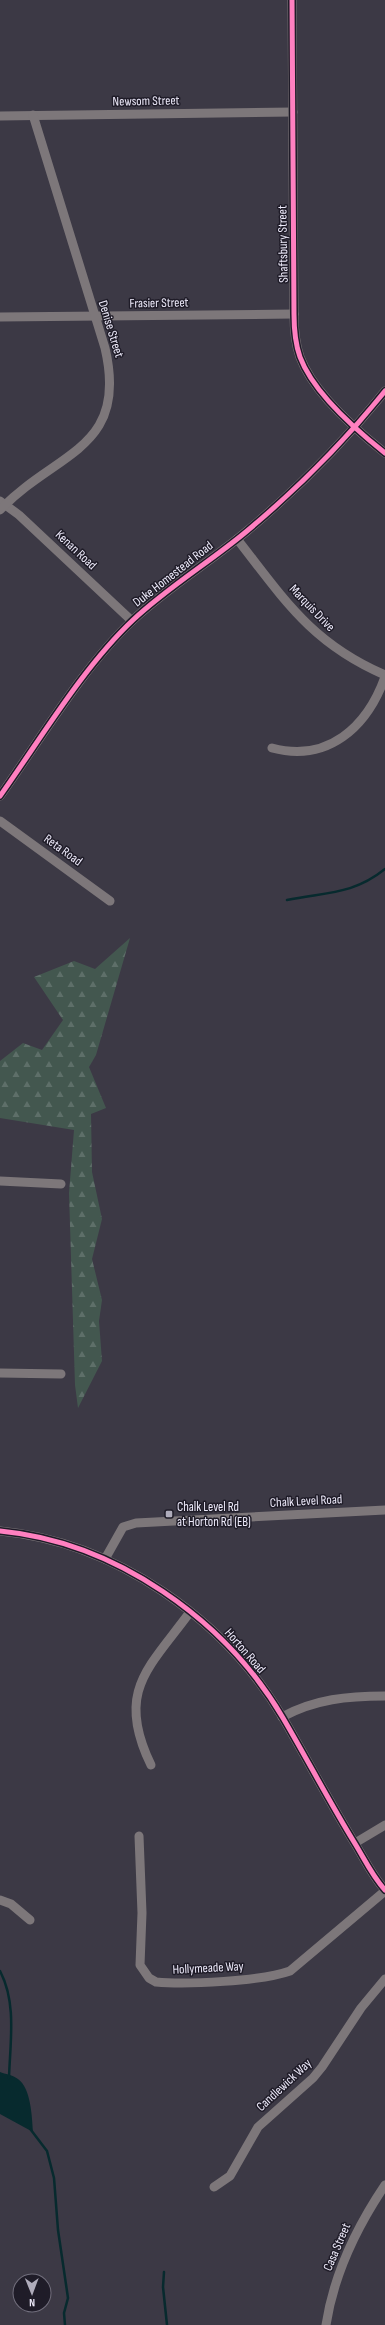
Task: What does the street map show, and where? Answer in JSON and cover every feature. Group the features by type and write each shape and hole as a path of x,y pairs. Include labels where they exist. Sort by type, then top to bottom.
{"street":[{"name":"Shaftsbury Street","path":"292,0 294,314 298,352 306,370 322,392 355,426 385,453"},
{"name":"Newsom Street","path":"0,116 292,112"},
{"name":"Denise Street","path":"2,505 92,435 102,422 109,399 110,378 105,348 32,115"},
{"name":"Frasier Street","path":"0,317 294,314"},
{"name":"Duke Homestead Road","path":"0,796 75,690 116,637 132,621 237,539 298,484 355,426 385,391"},
{"name":"Kenan Road","path":"2,505 19,515 132,621"},
{"name":"Marquis Drive","path":"237,539 297,615 318,635 353,660 385,676"},
{"path":"272,748 293,752 308,751 340,738 366,715 374,704 385,676"},
{"name":"Reta Road","path":"0,821 110,901"},
{"path":"0,1181 61,1184"},
{"path":"0,1373 60,1374"},
{"name":"Chalk Level Road","path":"105,1559 123,1527 136,1522 385,1510"},
{"name":"Horton Road","path":"0,1531 37,1536 60,1542 105,1559 147,1583 190,1612 234,1652 258,1682 282,1717 355,1843 385,1890"},
{"path":"151,1765 138,1731 136,1717 139,1687 145,1671 158,1651 190,1612"},
{"path":"282,1717 303,1706 316,1702 340,1698 385,1696"},
{"path":"355,1843 385,1825"},
{"name":"Hollymeade Way","path":"139,1836 142,1913 140,1965 148,1978 156,1982 250,1978 280,1974 290,1971 385,1890"},
{"path":"0,1900 11,1904 30,1920"},
{"name":"Candlewick Way","path":"214,2187 230,2176 258,2127 313,2078 322,2067 361,2008 385,1979"},
{"name":"Casa Street","path":"326,2325 338,2276 355,2234 385,2185"}],"green space":[{"path":"130,938 96,1055 89,1067 106,1108 91,1114 92,1172 102,1219 92,1259 102,1300 99,1321 102,1361 78,1408 75,1385 69,1193 74,1130 0,1118 0,1061 23,1043 42,1050 63,1020 34,977 74,961 95,969"}],"shaded area":[{"path":"0,2072 18,2079 26,2089 30,2103 33,2132 0,2114"}],"waterway":[{"path":"287,900 326,894 350,888 362,884 385,869"},
{"path":"0,1971 9,1996 11,2010 9,2078"},
{"path":"31,2130 47,2151 54,2178 58,2230 68,2298 64,2313 65,2325"},
{"path":"164,2272 163,2287 167,2325"}],"cycle path":[{"path":"292,0 294,319 297,346 306,370 325,397 336,410 385,453"},
{"path":"0,796 79,682 97,659 133,620 146,608 247,531 284,499 337,447 385,391"},
{"path":"0,1531 43,1538 85,1551 125,1569 163,1592 198,1618 230,1649 259,1682 283,1718 368,1867 385,1890"}],"place":[{"name":"Chalk Level Rd at Horton Rd (EB)","path":"169,1514"}]}
